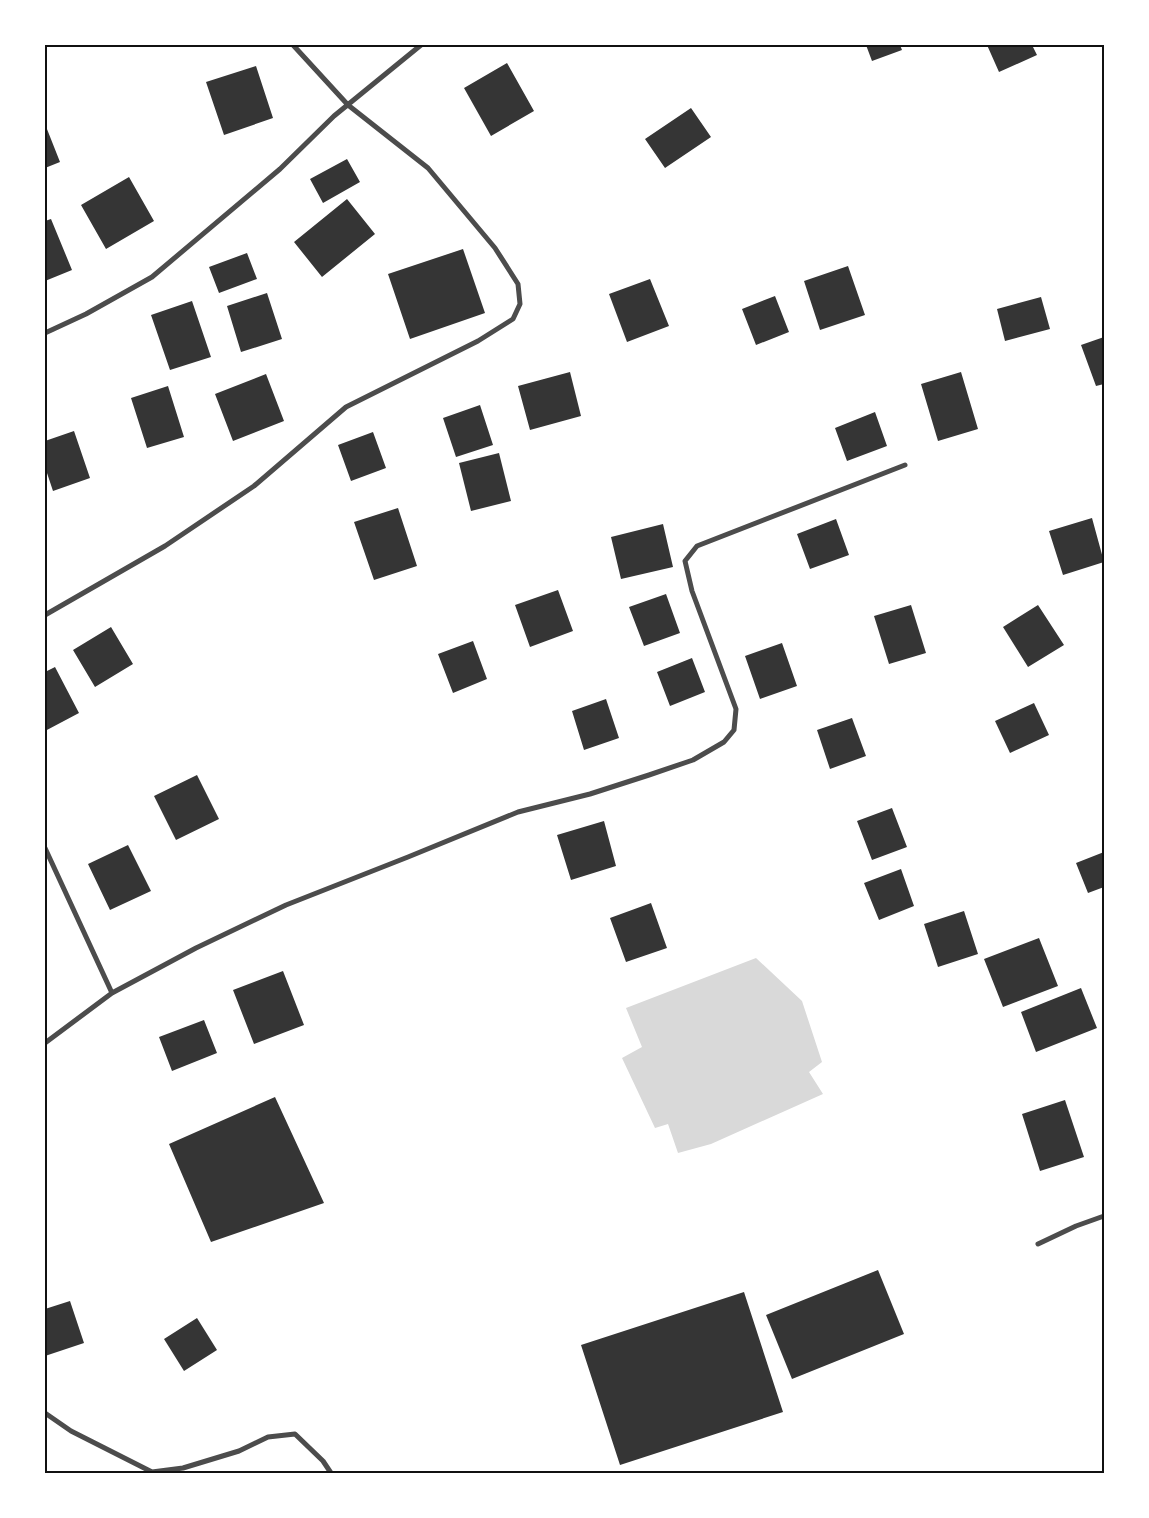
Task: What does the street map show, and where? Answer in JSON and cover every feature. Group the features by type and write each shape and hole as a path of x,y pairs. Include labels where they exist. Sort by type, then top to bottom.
{"street":[{"path":"45,615 165,546 254,486 346,407 478,341 514,319 520,304 518,284 495,248 428,168 348,105 293,45"},
{"path":"45,333 86,314 152,277 280,169 334,116 421,45"},
{"path":"45,1042 112,993 196,948 286,905 518,812 590,794 650,775 693,760 724,742 734,730 736,709 692,591 685,561 698,546 905,465"},
{"path":"45,848 112,993"},
{"path":"1038,1244 1076,1226 1104,1216"},
{"path":"45,1413 71,1431 152,1472 183,1468 239,1451 268,1438 295,1434 323,1461 331,1473"}],"shaded area":[{"path":"756,958 802,1001 822,1062 809,1072 823,1094 711,1144 678,1153 668,1124 655,1128 622,1058 642,1047 626,1008"}],"building":[{"path":"866,45 900,45 902,50 872,61"},
{"path":"987,45 1032,45 1037,55 999,72"},
{"path":"507,63 534,111 491,136 464,88"},
{"path":"256,66 273,118 224,135 206,82"},
{"path":"691,108 711,137 665,168 645,139"},
{"path":"45,124 60,162 45,168"},
{"path":"347,159 360,182 323,203 310,179"},
{"path":"129,177 154,221 106,249 81,205"},
{"path":"347,199 375,234 322,277 294,242"},
{"path":"51,219 72,270 45,281 45,221"},
{"path":"463,249 485,313 410,339 388,274"},
{"path":"247,253 257,279 219,293 209,267"},
{"path":"848,266 865,315 820,330 804,281"},
{"path":"650,279 669,326 627,342 609,294"},
{"path":"267,293 282,339 241,352 227,306"},
{"path":"775,296 789,332 756,345 742,309"},
{"path":"1041,297 1050,329 1005,341 997,309"},
{"path":"192,301 211,357 170,370 151,315"},
{"path":"1104,337 1104,384 1096,386 1081,345"},
{"path":"570,372 581,416 530,430 518,386"},
{"path":"961,372 978,429 938,441 921,384"},
{"path":"266,374 284,421 233,441 215,394"},
{"path":"168,386 184,437 147,448 131,398"},
{"path":"480,405 493,445 456,457 443,418"},
{"path":"875,412 887,446 847,461 835,428"},
{"path":"74,431 90,478 53,491 45,467 45,441"},
{"path":"373,432 386,468 351,481 338,445"},
{"path":"499,453 511,501 471,511 459,463"},
{"path":"398,508 417,566 374,580 354,522"},
{"path":"1092,518 1104,562 1063,575 1049,531"},
{"path":"836,519 849,555 810,569 797,534"},
{"path":"663,524 673,567 621,579 611,537"},
{"path":"558,590 573,631 530,647 515,605"},
{"path":"666,594 680,633 644,646 629,607"},
{"path":"911,605 926,653 889,664 874,616"},
{"path":"1038,605 1064,645 1028,667 1003,627"},
{"path":"111,627 133,664 95,687 73,650"},
{"path":"473,641 487,679 453,693 438,654"},
{"path":"782,643 797,686 760,699 745,656"},
{"path":"692,658 705,692 670,706 657,672"},
{"path":"55,667 79,713 45,731 45,672"},
{"path":"606,699 619,738 584,750 572,711"},
{"path":"1034,703 1049,735 1010,753 995,721"},
{"path":"852,718 866,756 830,769 817,730"},
{"path":"197,775 219,819 176,840 154,796"},
{"path":"892,808 907,847 872,860 857,821"},
{"path":"604,821 616,866 571,880 557,835"},
{"path":"128,845 151,891 110,910 88,864"},
{"path":"1104,852 1104,887 1088,893 1076,863"},
{"path":"901,869 914,906 879,920 864,883"},
{"path":"651,903 667,948 626,962 610,918"},
{"path":"964,911 978,954 938,967 924,924"},
{"path":"1039,938 1058,986 1003,1007 984,959"},
{"path":"283,971 304,1025 254,1044 233,990"},
{"path":"1081,988 1097,1028 1036,1052 1021,1012"},
{"path":"204,1020 217,1053 172,1071 159,1037"},
{"path":"275,1097 324,1203 211,1242 169,1144"},
{"path":"1065,1100 1084,1157 1040,1171 1022,1114"},
{"path":"878,1270 904,1334 792,1379 766,1315"},
{"path":"744,1292 783,1412 620,1465 581,1345"},
{"path":"70,1301 84,1343 45,1356 45,1309"},
{"path":"197,1318 217,1350 184,1371 164,1339"}]}
